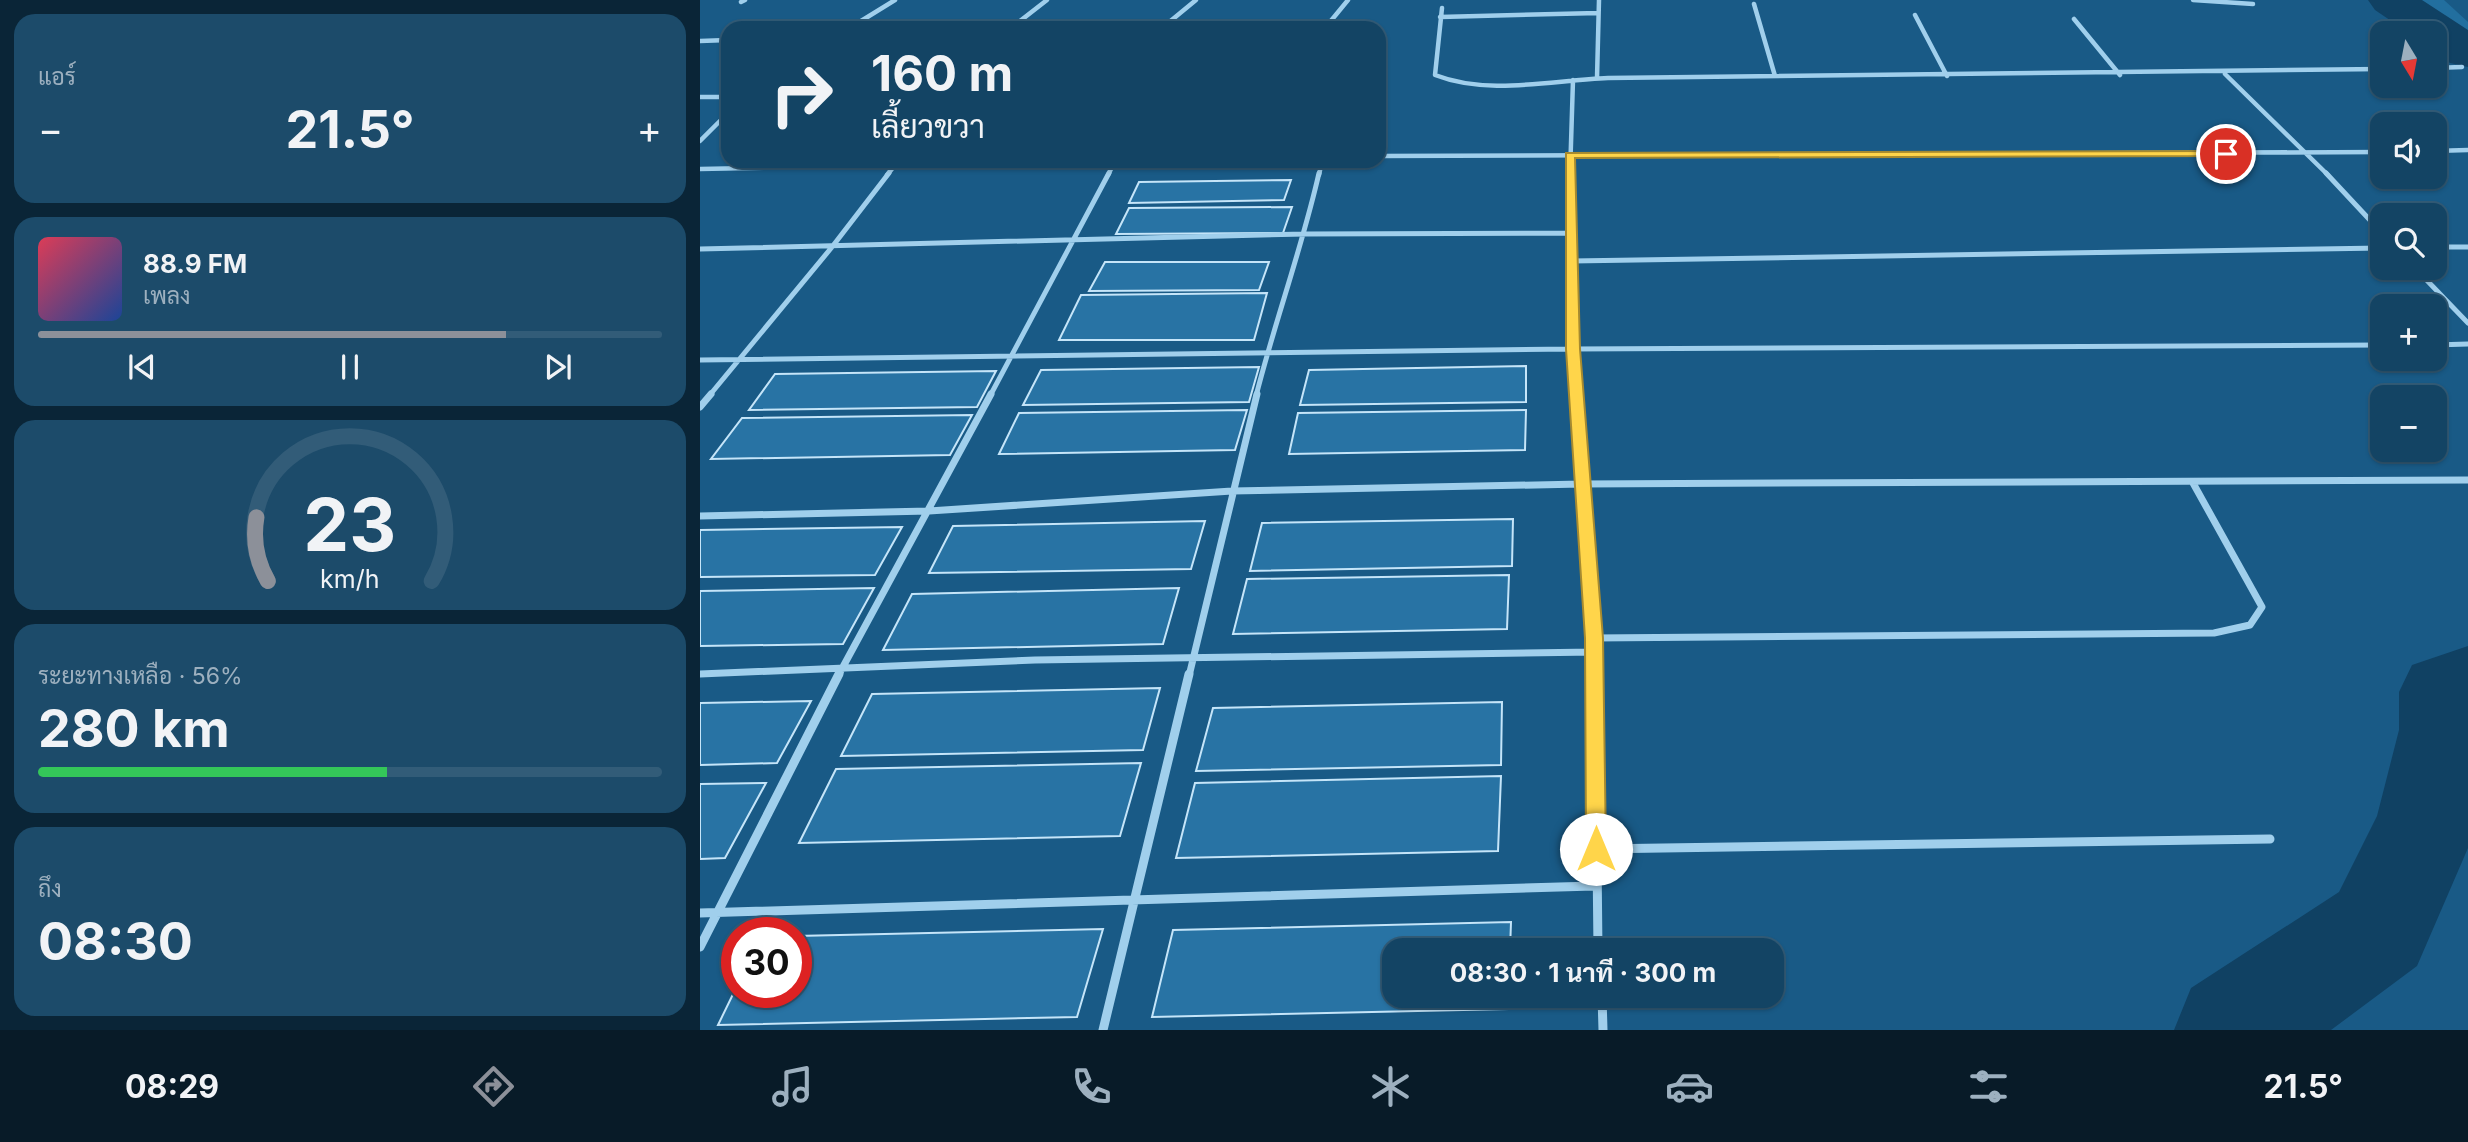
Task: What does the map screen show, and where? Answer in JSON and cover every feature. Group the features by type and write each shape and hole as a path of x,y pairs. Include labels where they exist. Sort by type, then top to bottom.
{"street":[{"path":"861,21 895,0"},
{"path":"1020,21 1047,0"},
{"path":"1170,21 1196,0"},
{"path":"1331,21 1348,0"},
{"path":"1597,78 1599,0"},
{"path":"2193,0 2253,4"},
{"path":"1754,4 1775,76"},
{"path":"1441,8 1435,75 1442,79 1493,84 1597,78 2225,74 2370,69"},
{"path":"1440,18 1598,13"},
{"path":"1915,15 1947,76"},
{"path":"2074,19 2120,75"},
{"path":"700,41 721,40"},
{"path":"2447,68 2462,67"},
{"path":"2225,74 2308,154 2370,220"},
{"path":"1573,80 1570,155 1573,349 1594,638 1594,886 1597,938"},
{"path":"700,97 721,97"},
{"path":"700,141 721,120"},
{"path":"2447,151 2468,150"},
{"path":"1386,156 2370,152"},
{"path":"700,169 733,168"},
{"path":"700,407 832,247 892,168"},
{"path":"700,947 843,666 1014,354 1112,168"},
{"path":"1103,1030 1191,655 1267,352 1305,234 1320,168"},
{"path":"700,249 1305,234 1572,233"},
{"path":"2447,247 2468,247"},
{"path":"1572,261 2370,248"},
{"path":"2427,280 2468,323"},
{"path":"2447,345 2468,344"},
{"path":"700,360 1014,354 2370,345"},
{"path":"700,516 929,511 1232,491 1581,484 2468,480"},
{"path":"1594,638 2214,633 2250,625 2262,607 2193,482"},
{"path":"700,674 843,666 1191,655 1594,652"},
{"path":"1596,849 2270,839"},
{"path":"700,913 1594,886"},
{"path":"1602,1008 1603,1030"}],"shaded area":[{"path":"2407,0 2444,0 2468,22 2468,47 2447,31 2447,21 2434,21"}],"building":[{"path":"1291,180 1284,200 1129,203 1139,182"},
{"path":"1292,207 1283,233 1116,234 1129,208"},
{"path":"1105,262 1269,262 1259,290 1089,291"},
{"path":"1267,293 1254,340 1059,340 1081,295"},
{"path":"1526,366 1526,402 1300,405 1309,370"},
{"path":"1259,367 1249,402 1023,405 1041,370"},
{"path":"996,371 977,407 749,410 775,374"},
{"path":"1247,410 1235,450 999,454 1019,413"},
{"path":"1526,410 1525,450 1289,454 1298,413"},
{"path":"972,415 950,455 711,459 742,418"},
{"path":"1513,519 1512,566 1250,571 1262,523"},
{"path":"1205,521 1191,569 929,573 953,526"},
{"path":"902,527 875,575 700,577 700,530"},
{"path":"1509,575 1507,629 1233,634 1247,579"},
{"path":"874,588 843,644 700,646 700,591"},
{"path":"1179,588 1163,644 883,650 912,594"},
{"path":"1160,688 1143,750 841,756 872,694"},
{"path":"811,701 777,763 700,765 700,703"},
{"path":"1502,702 1501,765 1196,771 1213,708"},
{"path":"1141,763 1120,836 799,843 836,769"},
{"path":"1501,776 1498,851 1176,858 1195,783"},
{"path":"766,783 725,858 700,859 700,784"},
{"path":"1511,922 1510,938 1382,938 1382,1008 1508,1009 1152,1017 1173,930"},
{"path":"1103,929 1077,1017 718,1025 726,1008 812,1008 812,936"}],"waterway":[{"path":"2391,0 2468,52"},
{"path":"2233,1030 2378,929 2428,820 2448,730 2446,692 2468,683"}],"route":[{"path":"1596,849 1594,638 1573,349 1570,155 2226,154"}]}
